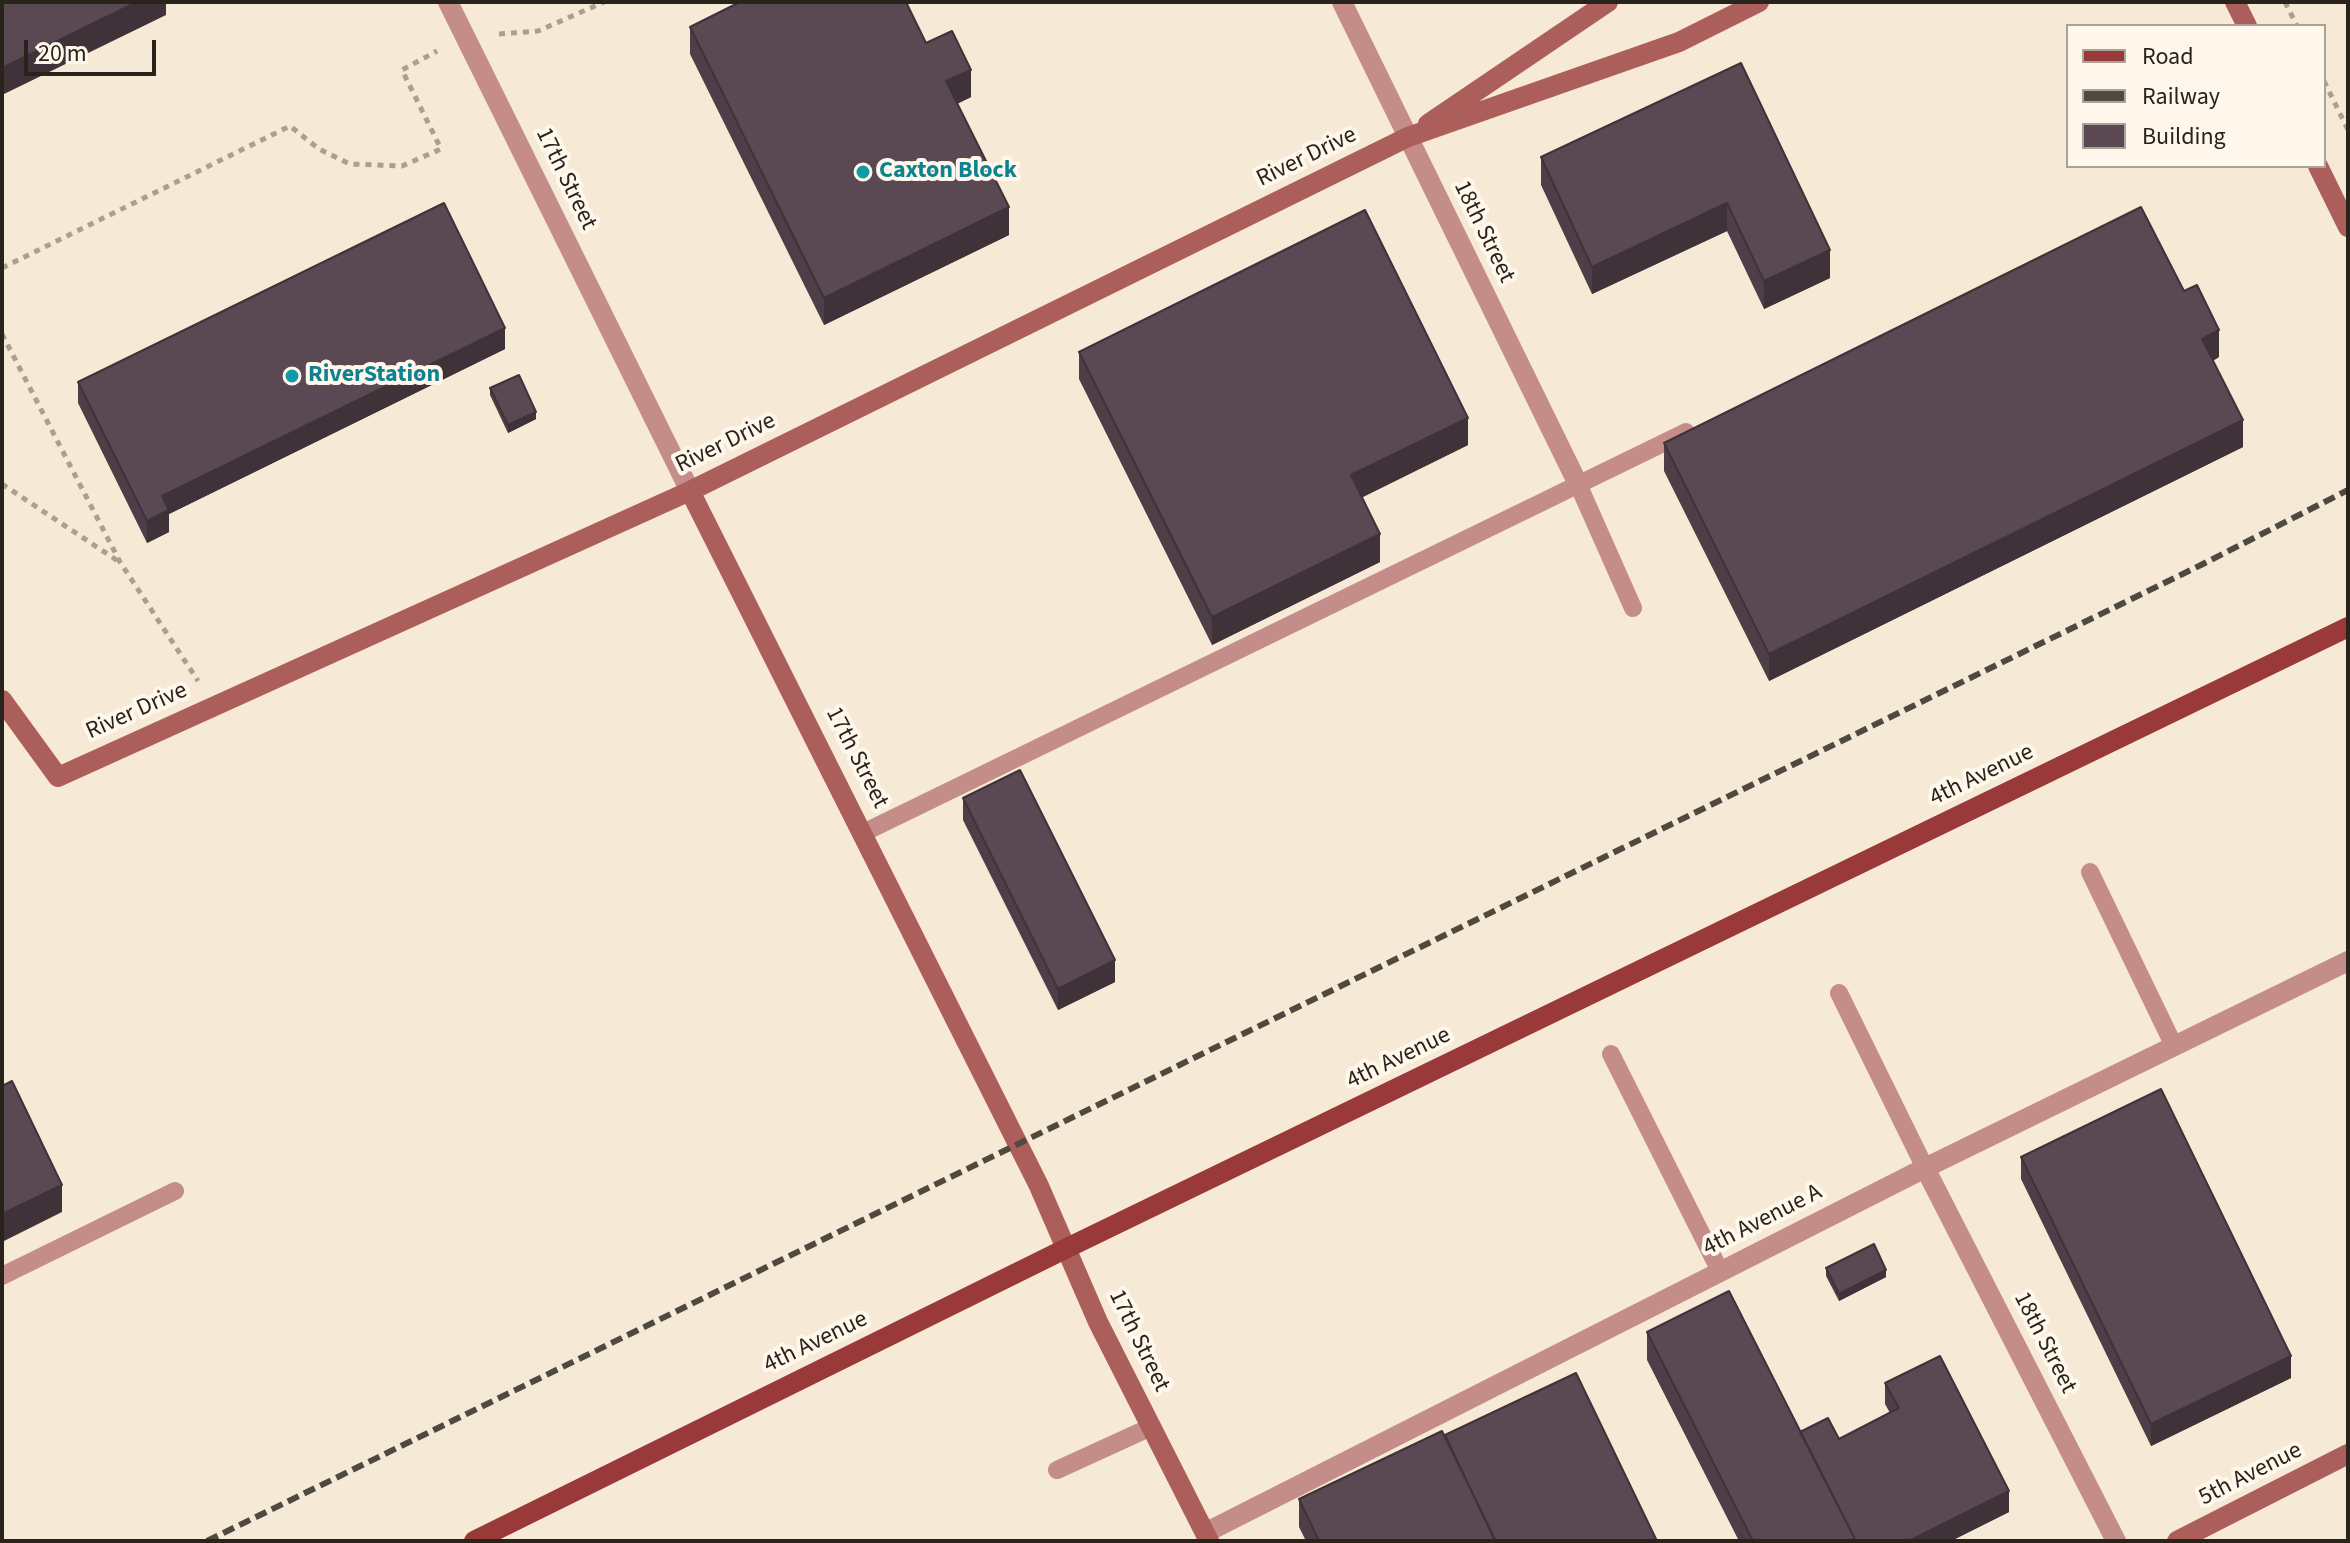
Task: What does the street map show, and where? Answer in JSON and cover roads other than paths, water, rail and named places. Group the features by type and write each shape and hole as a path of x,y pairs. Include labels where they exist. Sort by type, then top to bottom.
{"main road":[{"name":"River Drive","path":"1408,137 1608,2"},
{"name":"River Drive","path":"2,700 58,777 690,491 1408,137 1679,42 1759,2"},
{"path":"2235,2 2246,24"},
{"path":"2319,168 2348,227"},
{"name":"17th Street","path":"690,491 865,832 1207,1537"},
{"name":"4th Avenue","path":"474,1541 1065,1249 2348,627"},
{"name":"5th Avenue","path":"2177,1541 2348,1454"}],"street":[{"name":"17th Street","path":"448,2 690,491"},
{"name":"18th Street","path":"1342,2 1578,484"},
{"name":"4th Avenue A","path":"1207,1537 1720,1271 2348,961"},
{"name":"18th Street","path":"1925,1168 2116,1541"}],"lane":[{"path":"865,832 1708,422"},
{"path":"1578,484 1633,608"},
{"path":"2090,872 2174,1046"},
{"path":"1839,993 1925,1168"},
{"path":"1611,1054 1720,1271"},
{"path":"2,1276 175,1191"},
{"path":"1057,1470 1151,1427"}],"railway":[{"path":"207,1541 2201,565 2348,490"}],"place":[{"name":"Caxton Block","path":"863,172"},
{"name":"RiverStation","path":"292,376"}]}
